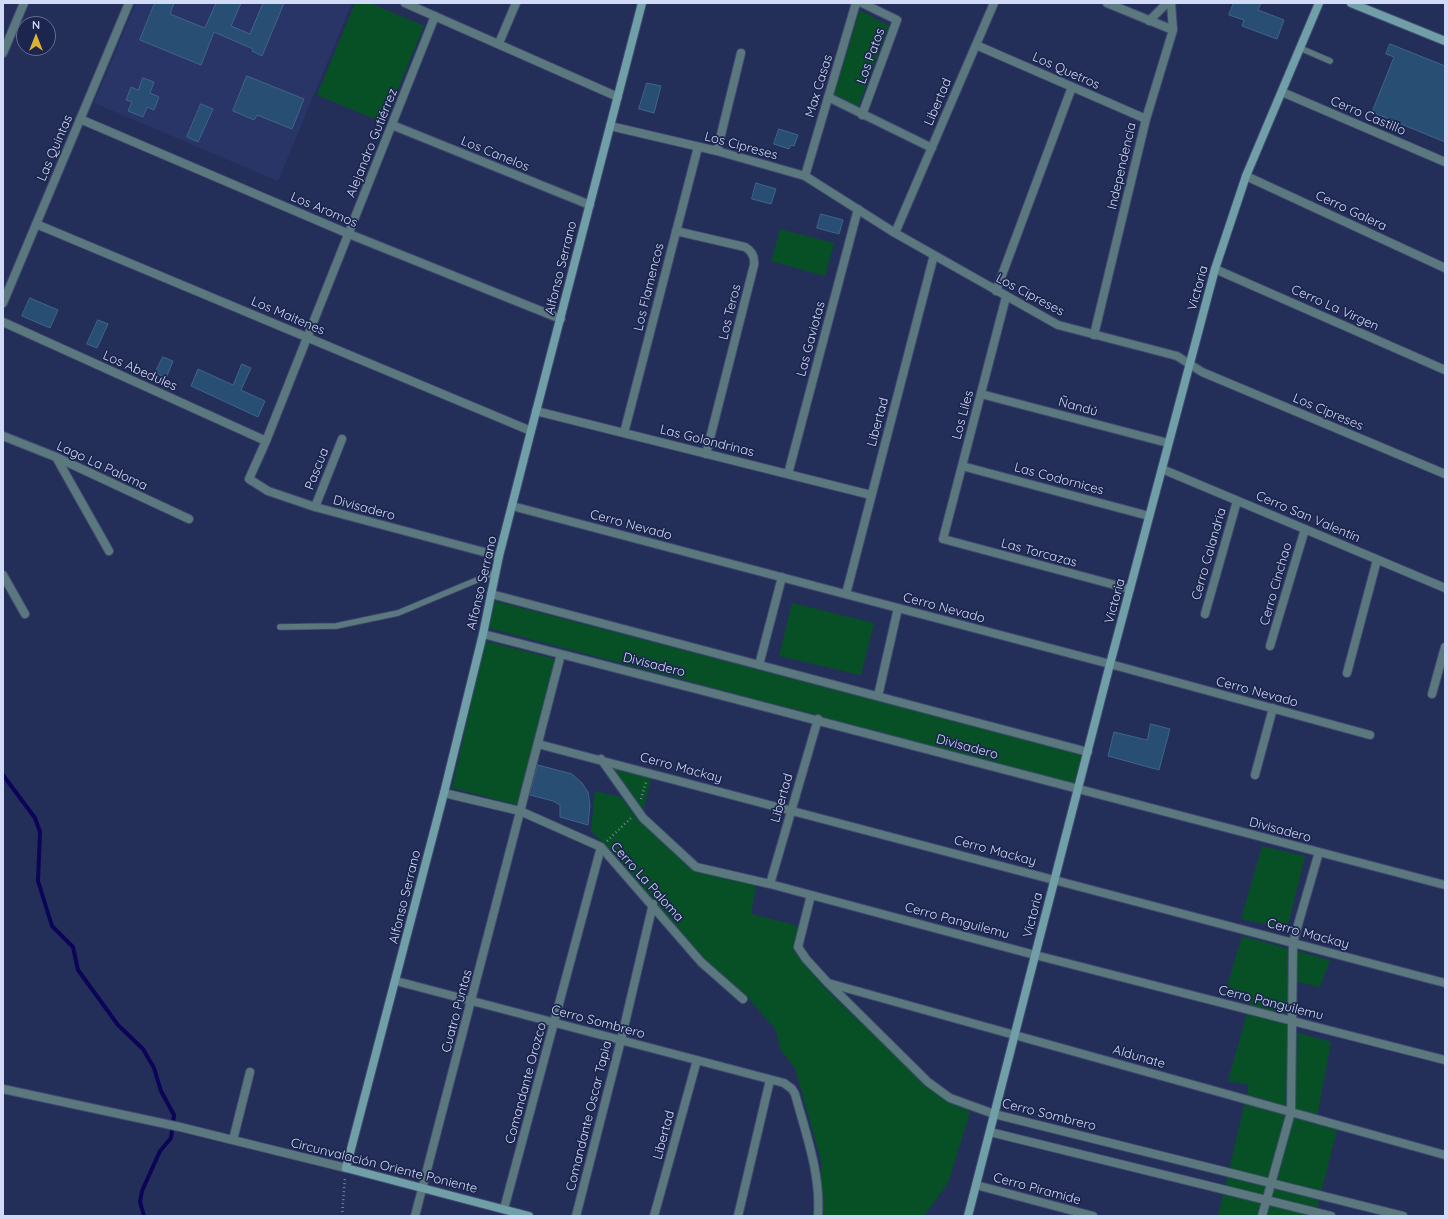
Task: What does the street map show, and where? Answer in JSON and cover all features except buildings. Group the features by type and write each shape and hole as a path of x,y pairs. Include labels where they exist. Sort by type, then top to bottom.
{"street":[{"path":"3,53 24,3"},
{"name":"Las Quintas","path":"3,303 129,3"},
{"path":"405,3 499,43 618,97"},
{"path":"499,43 516,3"},
{"name":"Alfonso Serrano","path":"346,1168 444,793 483,634 499,556 642,3"},
{"name":"Max Casas","path":"805,176 856,3"},
{"name":"Los Patos","path":"862,3 897,20 862,115"},
{"name":"Libertad","path":"895,233 994,3"},
{"path":"1107,3 1173,30"},
{"path":"1149,21 1167,3"},
{"name":"Independencia","path":"1094,335 1146,119 1173,30 1171,3"},
{"name":"Victoria","path":"968,1216 1110,664 1215,269 1246,176 1319,3"},
{"path":"1351,3 1445,41"},
{"name":"Alejandro Gutiérrez","path":"249,479 266,441 435,16"},
{"name":"Los Quetros","path":"976,45 1146,119"},
{"path":"717,151 741,53"},
{"path":"996,291 1072,87"},
{"name":"Cerro Castillo","path":"1282,92 1445,162"},
{"path":"828,97 932,148"},
{"name":"Los Aromos","path":"80,119 349,234 561,319"},
{"name":"Los Canelos","path":"392,125 590,205"},
{"name":"Los Cipreses","path":"610,126 717,151 805,176 895,233 1058,325 1177,356 1202,372 1445,474"},
{"name":"Los Flamencos","path":"624,433 698,147"},
{"name":"Cerro Galera","path":"1246,176 1445,268"},
{"name":"Las Gaviotas","path":"788,474 858,209"},
{"name":"Los Maitenes","path":"36,224 308,336 531,431"},
{"name":"Los Teros","path":"676,231 745,247 751,251 754,258 754,265 706,454"},
{"name":"Libertad","path":"846,594 934,255"},
{"name":"Cerro La Virgen","path":"1215,269 1445,370"},
{"name":"Los Liles","path":"943,539 1006,297"},
{"name":"Los Abedules","path":"3,322 266,441"},
{"name":"Ñandú","path":"981,394 1168,443"},
{"name":"Las Golondrinas","path":"536,411 871,495"},
{"name":"Lago La Paloma","path":"3,436 56,458 189,519"},
{"name":"Pascua","path":"315,507 342,439"},
{"path":"56,458 109,551"},
{"name":"Las Codornices","path":"962,466 1149,516"},
{"name":"Cerro San Valentín","path":"1162,469 1445,588"},
{"name":"Divisadero","path":"249,479 268,491 315,507 499,556"},
{"name":"Cerro Calandria","path":"1205,614 1237,500"},
{"name":"Cerro Nevado","path":"512,506 1110,664 1370,735"},
{"name":"Cerro Cinchao","path":"1270,646 1304,529"},
{"name":"Las Torcazas","path":"943,539 1130,589"},
{"path":"1346,673 1377,560"},
{"path":"3,576 25,614"},
{"path":"759,665 782,577"},
{"name":"Divisadero","path":"491,594 1088,752"},
{"path":"878,696 898,608"},
{"name":"Divisadero","path":"483,634 818,719 1078,790 1445,885"},
{"path":"1432,694 1445,647"},
{"name":"Cuatro Puntas","path":"415,1216 562,654"},
{"path":"1255,776 1273,708"},
{"name":"Libertad","path":"770,884 818,719"},
{"name":"Cerro Mackay","path":"538,744 601,759 1445,983"},
{"name":"Cerro Panguilemu","path":"601,759 643,818 696,867 770,884 1036,955 1445,1060"},
{"name":"Cerro La Paloma","path":"444,793 520,811 601,847 653,904 701,962 743,999"},
{"name":"Comandante Orozco","path":"504,1209 601,847"},
{"path":"1262,1216 1291,1112 1293,942 1319,852"},
{"name":"Cerro Sombrero","path":"811,895 798,946 806,959 827,982 928,1082 950,1098 994,1114 1403,1216"},
{"name":"Comandante Oscar Tapia","path":"576,1216 621,1040 653,904"},
{"name":"Cerro Sombrero","path":"396,981 784,1084 792,1089 795,1094 814,1166 819,1197 818,1216"},
{"name":"Aldunate","path":"827,982 1445,1155"},
{"name":"Libertad","path":"654,1216 697,1060"},
{"path":"233,1140 250,1072"},
{"path":"738,1216 770,1080"},
{"name":"Circunvalación Oriente Poniente","path":"3,1089 180,1127 346,1168 529,1216"},
{"path":"990,1132 1331,1216"},
{"name":"Cerro Piramide","path":"976,1185 1093,1216"}],"lane":[{"path":"1300,48 1330,62"},
{"path":"280,627 336,626 398,613 496,572"}],"path":[{"path":"342,1216 346,1168"}],"shaded area":[{"path":"136,3 352,3 278,181 94,103"}],"green space":[{"path":"355,3 370,3 424,26 384,123 317,95"},
{"path":"860,10 889,26 858,107 834,94"},
{"path":"780,229 834,243 825,276 771,261"},
{"path":"495,601 1082,754 1074,784 489,628"},
{"path":"792,603 874,623 861,675 779,656"},
{"path":"485,641 556,659 517,805 452,788"},
{"path":"610,765 652,775 643,812"},
{"path":"595,791 621,797 638,820 692,868 756,885 751,914 799,926 795,947 823,986 893,1054 934,1090 970,1112 948,1183 924,1216 812,1216 822,1164 795,1068 780,1049 776,1030 744,993 695,951 606,846 591,831"},
{"path":"1262,846 1305,856 1287,929 1241,919"},
{"path":"1242,936 1330,960 1320,987 1294,981 1296,1032 1331,1042 1316,1123 1337,1130 1315,1216 1218,1216 1249,1085 1228,1081 1250,1002 1224,996"}],"waterway":[{"path":"3,775 35,818 40,832 38,881 52,926 73,947 78,970 118,1025 143,1049 154,1068 161,1091 174,1115 171,1138 160,1151 142,1191 140,1202 144,1216"}]}
